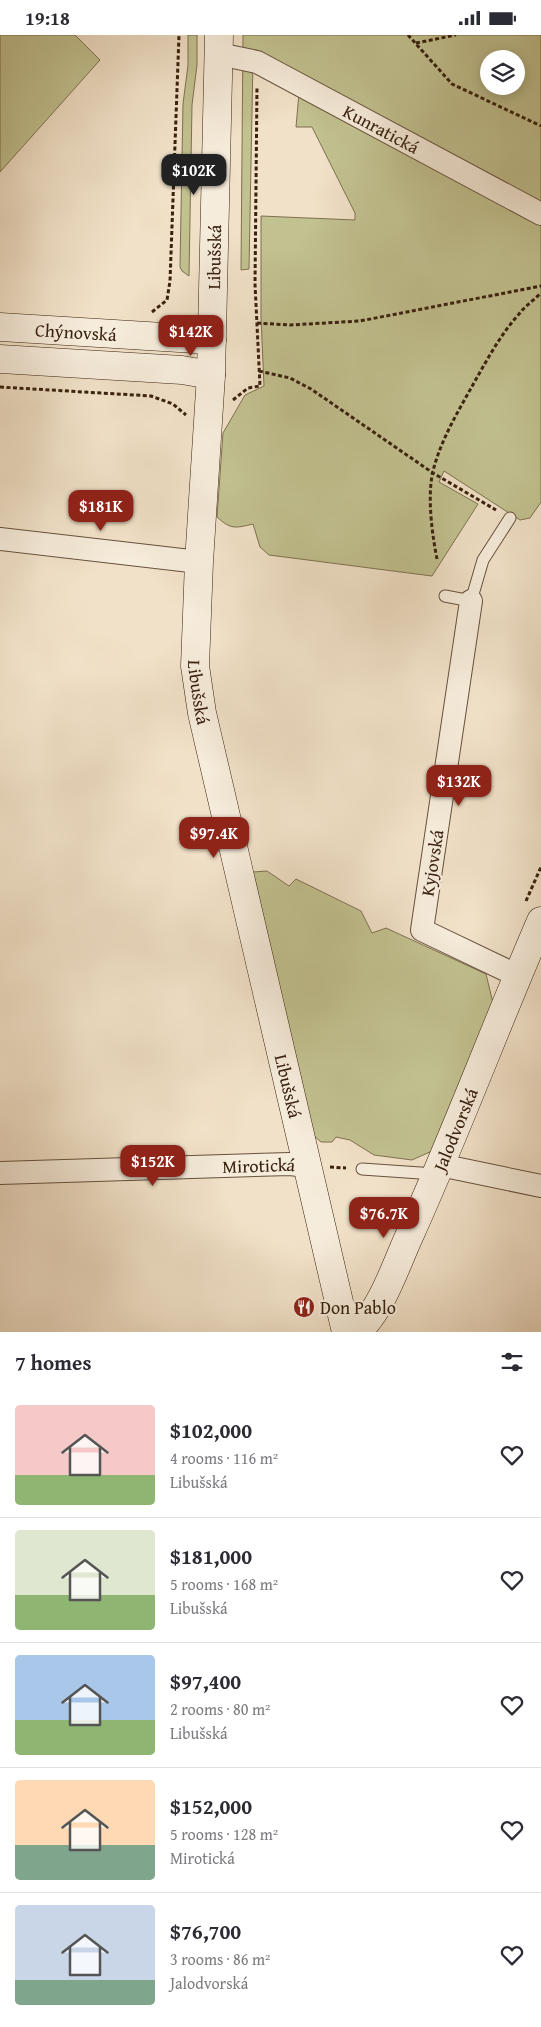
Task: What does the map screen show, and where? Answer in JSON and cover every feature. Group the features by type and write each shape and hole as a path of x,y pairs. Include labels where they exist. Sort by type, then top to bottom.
{"street":[{"name":"Kunratická","path":"219,44 257,62 541,214"},
{"name":"Libušská","path":"219,44 211,375 199,562 195,666 202,713 346,1332"},
{"name":"Chýnovská","path":"0,327 212,340"},
{"name":"Chýnovská","path":"0,359 182,370 211,375"},
{"path":"0,539 199,562"},
{"name":"Kyjovská","path":"471,601 422,930 518,976"},
{"name":"Jalodvorská","path":"358,1332 365,1325 379,1303 438,1170 541,921"},
{"name":"Mirotická","path":"0,1173 290,1164 307,1166"},
{"path":"438,1170 541,1185"}],"lane":[{"path":"445,596 471,601 483,560 510,518"},
{"path":"362,1169 438,1170"}],"path":[{"path":"143,311 153,312 167,300 170,281 179,35"},
{"path":"408,35 452,84 541,126"},
{"path":"416,43 456,35"},
{"path":"255,284 257,62"},
{"path":"257,323 290,325 360,321 541,286"},
{"path":"437,559 433,539 431,507 433,473 444,442 460,408 497,343 519,313 541,293"},
{"path":"259,371 290,378 311,389 433,473 510,518"},
{"path":"307,1166 362,1169"}],"shaded area":[{"path":"0,35 75,35 100,60 0,172"},
{"path":"188,35 197,35 197,65 192,105 189,276 180,267 183,104 188,65"},
{"path":"243,35 541,35 541,210 253,59 249,269 241,270"},
{"path":"299,93 541,224 541,502 530,518 520,520 444,471 439,482 478,504 432,576 269,555 260,547 253,524 234,527 217,517 223,433 245,395 264,386 261,316 261,216 355,220 355,213 312,127 296,127"},
{"path":"267,871 289,886 296,879 361,911 372,933 386,928 486,974 493,1003 432,1151 412,1160 374,1155 350,1140 336,1137 332,1142 321,1142 313,1135 253,872"}],"place":[{"name":"Don Pablo","path":"304,1307"}]}
